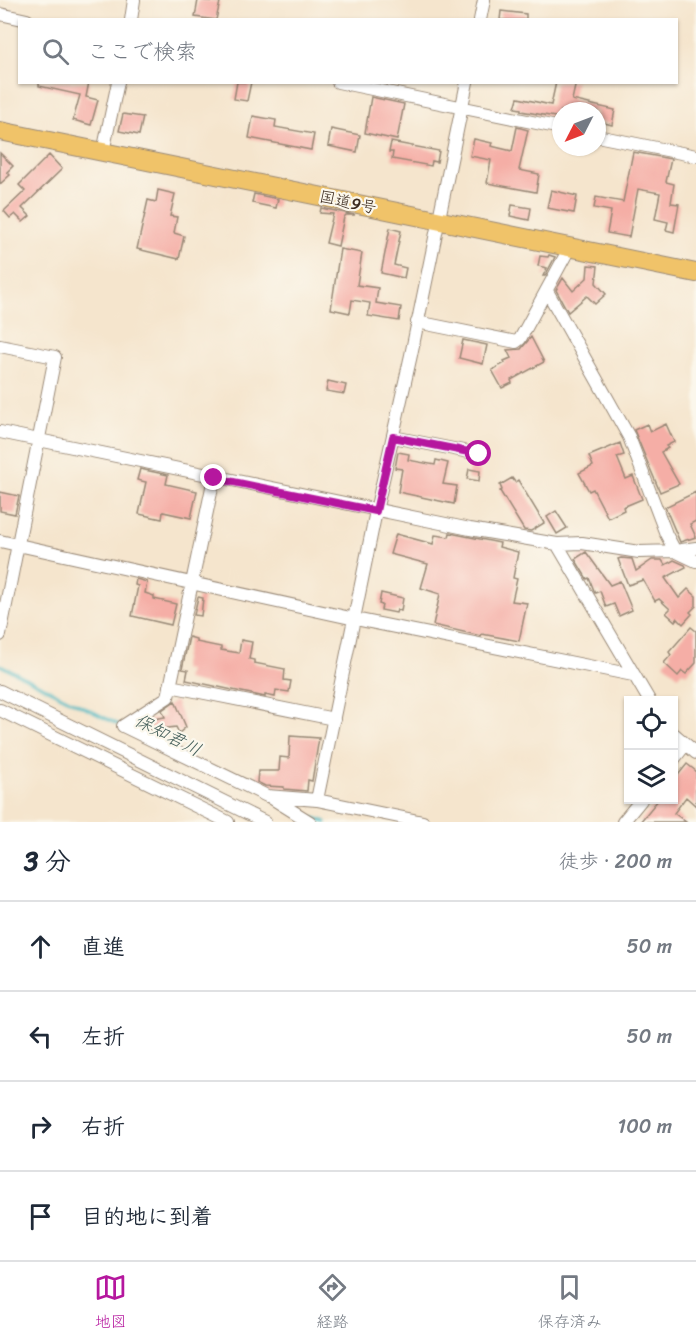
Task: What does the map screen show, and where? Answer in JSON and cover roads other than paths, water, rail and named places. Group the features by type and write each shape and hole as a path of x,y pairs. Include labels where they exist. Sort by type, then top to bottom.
{"highway":[{"name":"国道9号","path":"0,131 696,273"}],"street":[{"path":"131,18 134,0"},
{"path":"480,18 484,0"},
{"path":"0,14 18,18"},
{"path":"103,152 118,84"},
{"path":"348,84 552,126"},
{"path":"317,800 468,84"},
{"path":"606,138 696,156"},
{"path":"417,322 516,342 570,247"},
{"path":"547,291 629,437 666,534 675,551 696,561"},
{"path":"0,346 55,357 0,634"},
{"path":"0,432 376,511 557,544 582,543 639,552 696,548"},
{"path":"393,437 479,454"},
{"path":"214,478 168,697 123,726 267,795 310,822"},
{"path":"0,541 355,619 633,675"},
{"path":"557,544 646,696"},
{"path":"170,686 334,719"},
{"path":"0,691 266,822"},
{"path":"0,710 228,822"},
{"path":"678,738 696,753"},
{"path":"678,754 685,745"},
{"path":"267,795 317,800 423,822"},
{"path":"623,822 638,804"}],"waterway":[{"name":"保知君川","path":"0,665 119,725"},
{"name":"保知君川","path":"314,818 326,822"}]}
